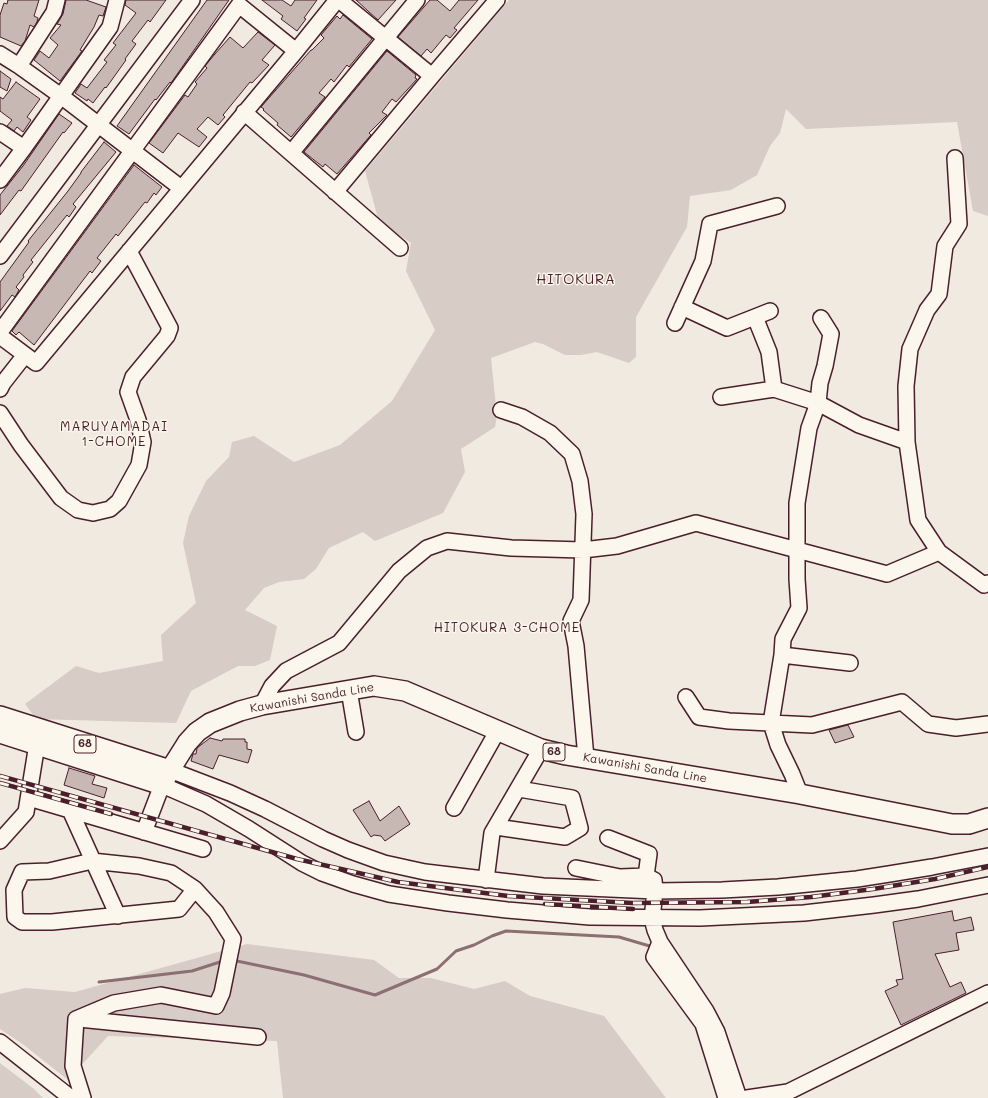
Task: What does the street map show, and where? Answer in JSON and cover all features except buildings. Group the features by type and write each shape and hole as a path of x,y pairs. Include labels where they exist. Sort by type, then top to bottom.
{"main road":[{"name":"Kawanishi Sanda Line","path":"166,777 187,743 197,732 210,723 240,711 262,705 374,686 405,691 541,749 566,755 800,794 952,824 969,824 988,819"},
{"name":"68","path":"0,716 40,737 166,777"},
{"name":"68","path":"0,733 40,737"}],"street":[{"path":"19,66 54,12 57,0"},
{"path":"0,180 110,27 117,0"},
{"path":"0,256 192,0"},
{"path":"0,336 36,363 338,0 432,76"},
{"path":"291,153 417,0"},
{"path":"335,192 497,0"},
{"path":"0,332 239,6 296,51"},
{"path":"0,54 61,96 98,126 181,188"},
{"path":"244,112 400,248"},
{"path":"0,132 24,148"},
{"path":"955,158 959,224 945,246 939,294 927,310 910,349 906,386 907,442 918,520 939,552 987,586"},
{"path":"675,323 703,261 710,224 777,206"},
{"path":"0,413 21,445 61,498 78,510 93,513 110,509 119,501 139,465 143,442 138,420 128,392 133,377 168,336 170,328 129,251"},
{"path":"682,307 727,328 770,311"},
{"path":"754,317 769,352 774,389"},
{"path":"800,794 778,745 772,723 782,656 783,639 799,608 797,503 809,428 818,403 820,383 831,334 821,318"},
{"path":"0,389 25,355"},
{"path":"721,397 774,389 818,403 859,425 907,442"},
{"path":"502,410 522,417 550,432 572,454 580,481 584,514 581,600 571,621 576,646 586,758"},
{"path":"262,705 272,686 286,672 339,643 399,571 427,548 447,541 511,548 583,550 617,546 696,523 887,574 939,552"},
{"path":"782,656 850,663"},
{"path":"349,690 356,732"},
{"path":"686,697 699,717 729,721 812,725 902,702 928,724 956,728 988,724"},
{"path":"454,808 498,730"},
{"path":"0,841 26,812 40,737"},
{"path":"486,880 492,833 541,749"},
{"path":"166,777 230,793 323,839 384,863 425,872 543,886 655,891 722,890 832,881 925,868 988,856"},
{"path":"166,777 206,804 249,829 302,863 322,873 377,891 441,902 507,910 590,917 652,919 726,918 811,912 918,899 988,885"},
{"path":"144,832 166,777"},
{"path":"496,828 565,837 580,828 572,798 519,789"},
{"path":"29,798 203,849"},
{"path":"249,829 248,823 250,815 257,810 265,809"},
{"path":"70,810 118,916"},
{"path":"608,838 648,854 646,876"},
{"path":"76,1019 114,1003 161,995 216,1006 222,993 233,939 216,912 195,889 171,873 139,866 92,861 49,871 22,872 14,890 15,917 22,922 52,922 179,909 195,889"},
{"path":"576,868 620,877 646,876 654,880 655,891 652,919 654,930 660,942 706,1011 717,1032 739,1098"},
{"path":"660,942 654,957 703,1024 726,1098"},
{"path":"747,1098 788,1092 988,993"},
{"path":"76,1019 258,1037"},
{"path":"76,1019 73,1066 83,1098"},
{"path":"0,1042 71,1098"}],"shaded area":[{"path":"509,0 988,0 988,216 973,211 957,122 806,129 786,109 780,133 770,146 757,175 731,190 690,196 687,227 636,317 636,357 629,363 597,352 581,355 565,355 543,344 535,342 491,358 497,416 495,427 461,449 465,472 443,513 375,541 363,532 329,548 316,569 304,579 279,582 264,588 245,610 277,626 270,660 255,666 238,666 191,691 176,723 36,719 25,704 76,666 99,673 163,661 161,635 196,603 183,543 189,516 206,481 229,457 232,442 254,436 294,462 340,445 392,401 435,330 406,271 411,243 379,222 365,171"},
{"path":"247,944 374,960 399,978 431,978 474,989 505,981 530,996 604,1016 666,1098 283,1098 277,1041 108,1036 68,1080 24,1045 0,1029 0,994 25,988 75,992"},
{"path":"0,1063 34,1089 43,1098 0,1098"}],"waterway":[{"path":"232,960 304,975 375,995 437,969 456,951 506,931 619,937 653,947"},
{"path":"99,982 192,971 223,961"}],"railway":[{"path":"0,776 297,859 398,882 508,896 632,903 747,902 811,897 873,889 935,879 988,867"},
{"path":"0,783 111,814"},
{"path":"545,904 633,909"}],"district":[{"name":"HITOKURA","path":"576,280"},
{"name":"MARUYAMADAI 1-CHOME","path":"114,434"},
{"name":"HITOKURA 3-CHOME","path":"507,628"}]}
